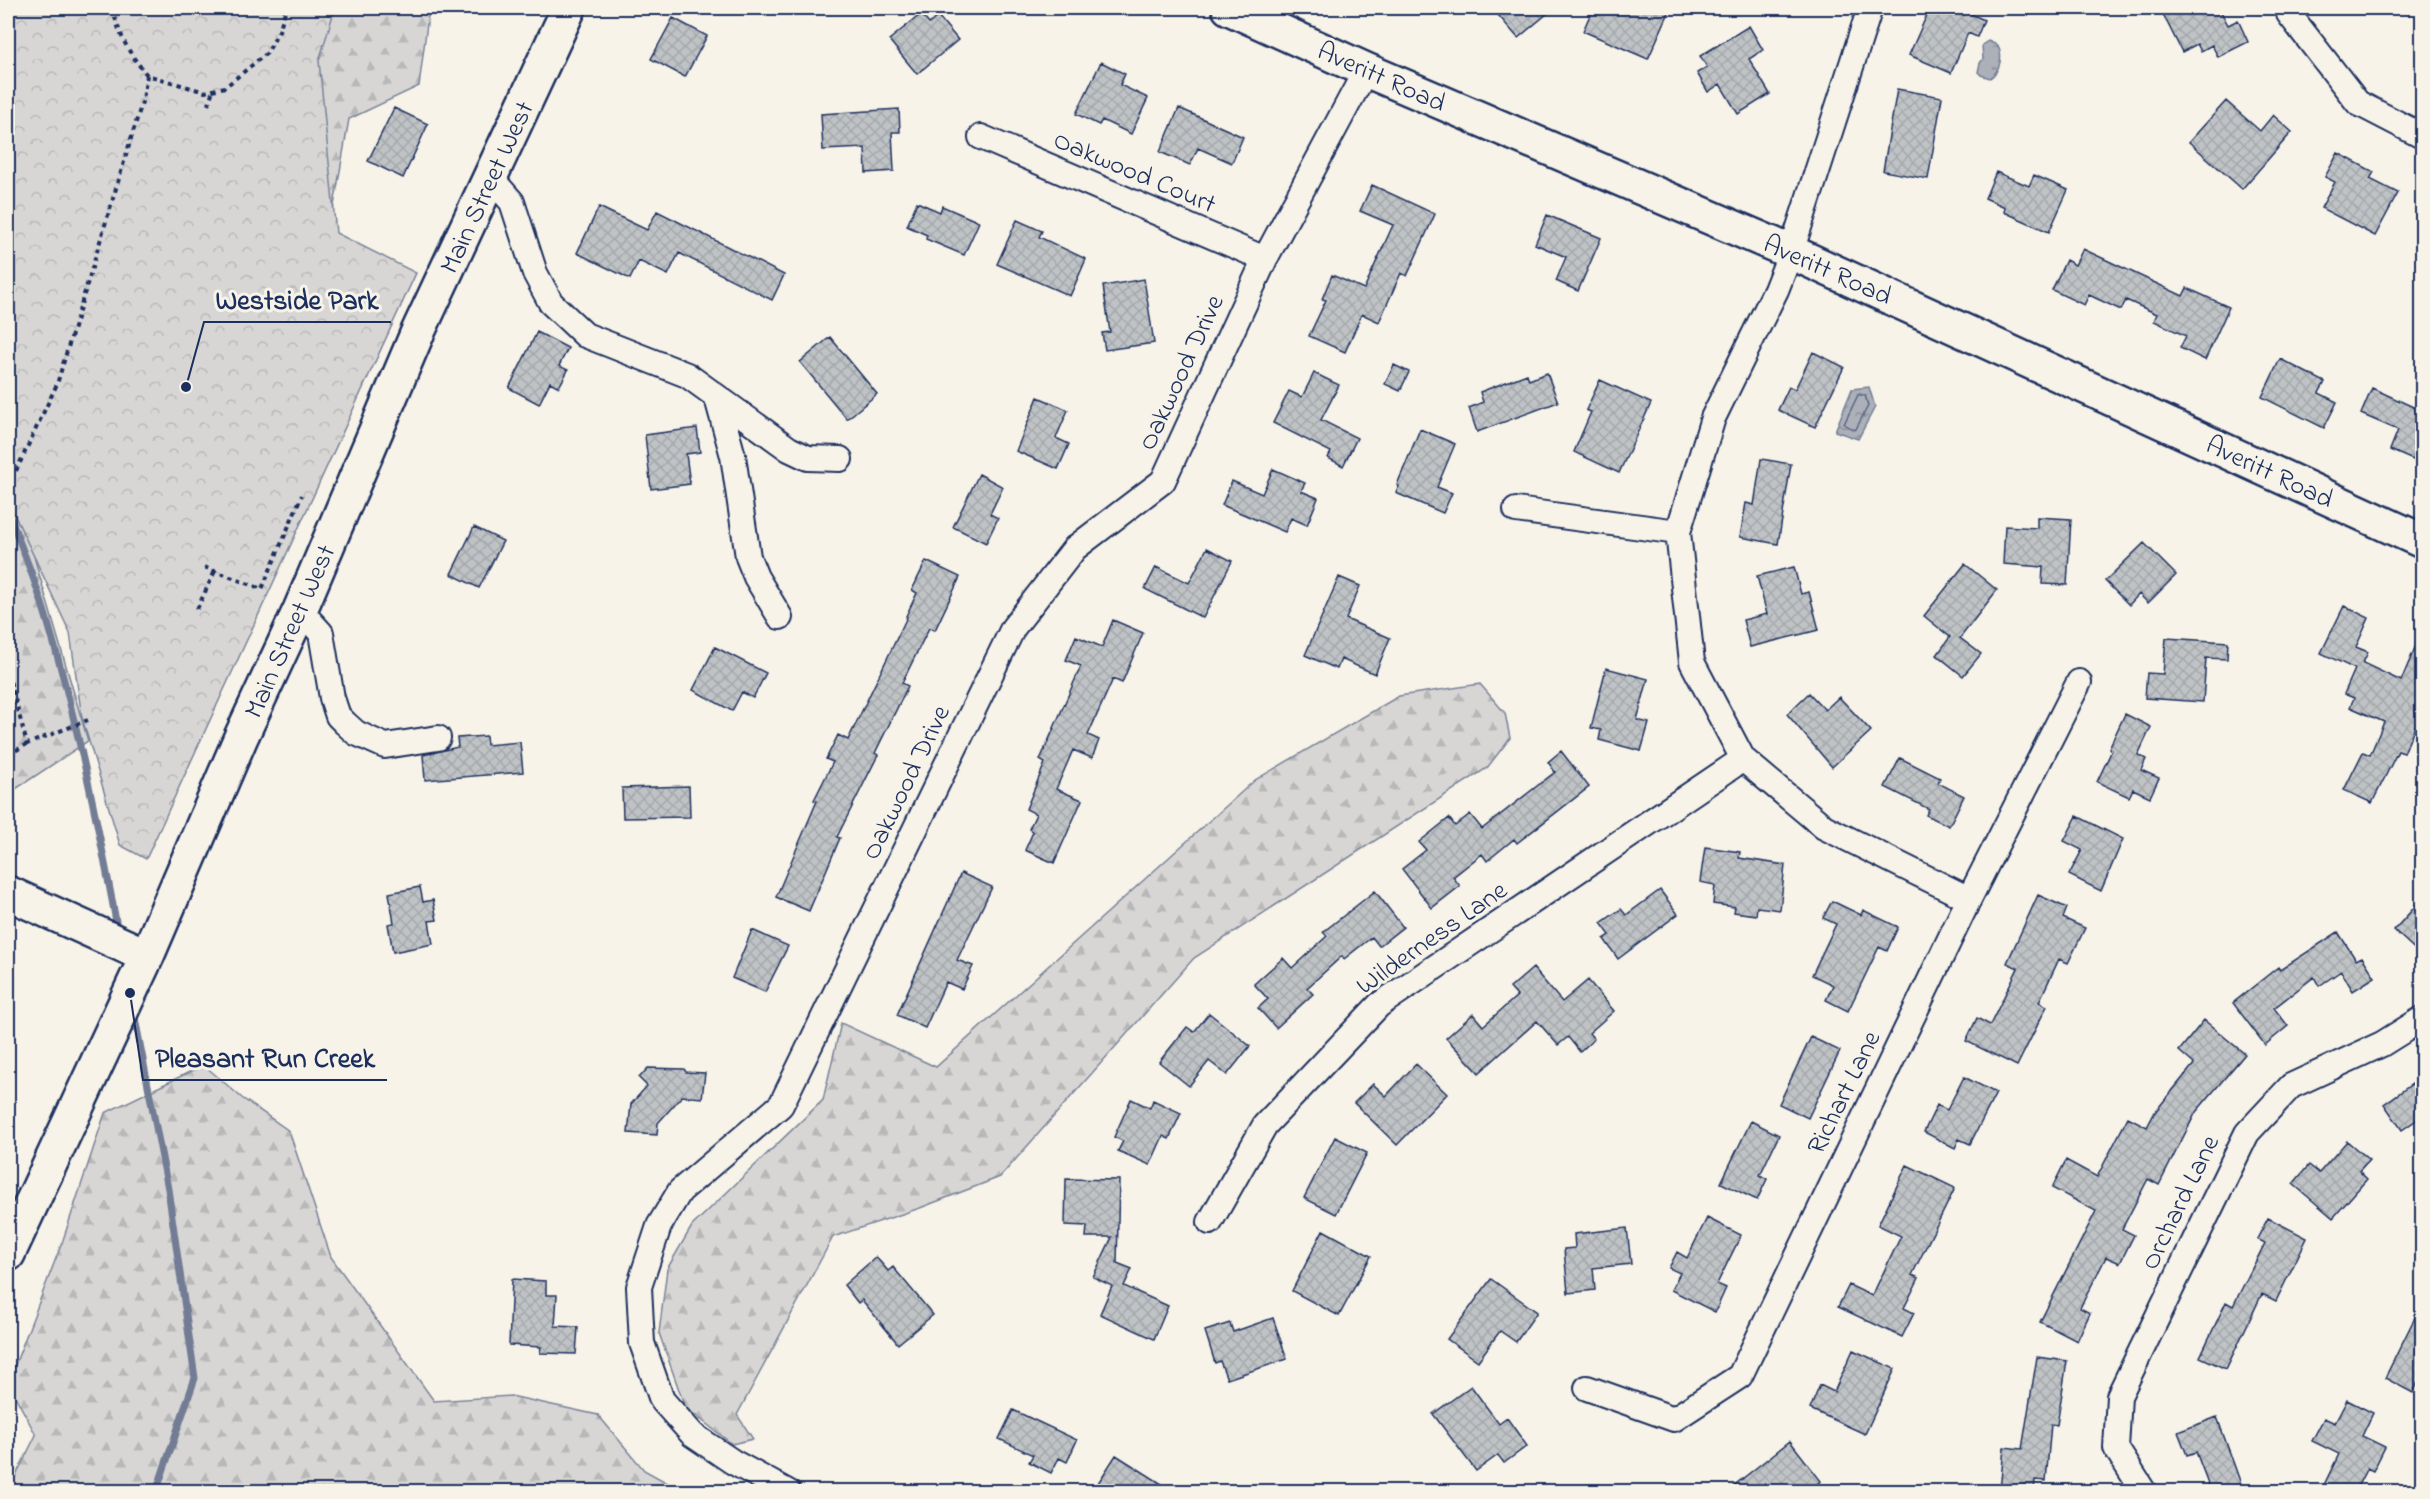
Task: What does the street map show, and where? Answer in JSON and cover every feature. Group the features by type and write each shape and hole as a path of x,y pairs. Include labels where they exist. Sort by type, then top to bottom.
{"street":[{"name":"Main Street West","path":"8,1254 147,956 241,737 300,610 417,334 568,8"},
{"name":"Averitt Road","path":"1232,8 1366,70 1791,252 2422,541"},
{"path":"2288,8 2289,14 2358,103 2422,136"},
{"path":"1862,10 1791,252 1776,290 1713,418 1678,532 1692,662 1743,759 1824,827 1969,899"},
{"name":"Oakwood Drive","path":"788,1491 732,1462 693,1435 662,1400 642,1343 639,1287 659,1226 680,1191 781,1105 1013,628 1075,548 1163,482 1265,259 1366,70"},
{"name":"Oakwood Court","path":"981,137 1265,259"},
{"path":"491,178 512,202 535,273 551,303 585,335 687,375 789,449 808,458 840,459"},
{"path":"717,398 733,456 748,557 756,577 780,617"},
{"path":"1516,510 1678,532"},
{"path":"300,610 321,633 332,698 338,716 345,723 356,733 385,746 438,738"},
{"name":"Richart Lane","path":"1587,1388 1674,1419 1740,1376 1969,899 2079,682"},
{"name":"Wilderness Lane","path":"1210,1222 1265,1125 1379,1005 1743,759"},
{"path":"8,893 147,956"},
{"name":"Orchard Lane","path":"2144,1491 2116,1449 2119,1396 2247,1133 2291,1086 2382,1044 2422,1019"}],"path":[{"path":"112,8 128,52 147,75 205,92 225,87 267,53 279,31 286,8"},
{"path":"16,471 57,384 143,99 147,75"},
{"path":"208,105 213,90"},
{"path":"204,567 262,589 302,495"},
{"path":"197,609 215,571"},
{"path":"8,673 27,744"},
{"path":"8,755 27,744 88,720"}],"green space":[{"path":"8,8 335,8 319,61 336,233 416,273 146,859 120,845 82,718 70,633 8,501"},
{"path":"287,8 429,8 419,86 349,119 328,240"},
{"path":"8,415 35,560 88,741 8,794"},
{"path":"1480,684 1505,713 1510,738 1487,768 1194,958 1000,1177 920,1208 833,1237 737,1415 753,1439 732,1444 685,1407 659,1333 667,1269 692,1226 823,1100 841,1023 936,1067 1255,780 1399,696"},
{"path":"204,1065 242,1098 289,1131 331,1257 434,1401 511,1396 598,1415 644,1470 682,1491 8,1491 36,1435 8,1383 63,1240 105,1113"}],"water":[{"path":"1988,41 1997,45 2000,53 1998,67 1990,78 1978,72 1983,59 1982,45"},
{"path":"1869,387 1875,407 1858,439 1835,431 1852,389"}],"building":[{"path":"1492,8 1554,8 1518,38"},
{"path":"1593,8 1671,8 1648,59 1583,31"},
{"path":"1930,8 1972,8 1969,13 1984,20 1977,37 1968,33 1951,73 1909,55"},
{"path":"2176,8 2219,8 2228,25 2238,20 2248,42 2218,57 2212,45 2201,51 2197,44 2182,52 2163,14"},
{"path":"921,14 929,24 938,16 958,40 917,74 889,40"},
{"path":"673,18 707,36 685,77 651,59"},
{"path":"1749,26 1763,50 1749,59 1770,94 1738,114 1720,84 1708,92 1697,73 1707,67 1700,56"},
{"path":"1101,62 1125,74 1120,85 1148,98 1131,134 1102,120 1099,125 1076,114"},
{"path":"1897,89 1942,97 1928,179 1883,171"},
{"path":"2226,101 2260,131 2273,115 2292,132 2242,189 2189,142"},
{"path":"394,108 428,124 403,178 368,161"},
{"path":"1179,108 1243,137 1232,163 1198,148 1190,165 1160,152"},
{"path":"899,109 900,132 892,132 894,171 866,173 865,148 823,150 821,114"},
{"path":"2338,153 2374,172 2370,179 2398,193 2375,236 2321,208 2335,182 2325,177"},
{"path":"1996,172 2029,186 2034,175 2068,190 2049,232 2004,212 2005,207 1985,198"},
{"path":"1372,185 1435,214 1407,276 1401,273 1379,322 1362,314 1345,352 1309,336 1326,300 1322,299 1332,275 1364,289 1393,225 1360,211"},
{"path":"917,202 940,212 942,206 979,222 964,255 926,239 927,235 907,226"},
{"path":"599,207 647,230 657,211 784,275 772,300 679,253 668,275 639,261 630,279 577,253"},
{"path":"1547,215 1601,238 1578,291 1556,281 1566,257 1535,244"},
{"path":"1017,220 1042,231 1039,237 1086,259 1070,296 997,264"},
{"path":"2083,249 2183,296 2187,288 2229,307 2205,360 2180,348 2186,336 2154,321 2157,314 2126,300 2121,310 2089,295 2084,305 2052,290 2066,260 2075,265"},
{"path":"1144,279 1154,343 1105,350 1102,333 1110,332 1103,286"},
{"path":"537,332 568,348 559,366 568,370 559,387 550,382 539,404 509,388"},
{"path":"830,337 877,394 847,419 800,362"},
{"path":"1813,352 1844,367 1815,427 1778,410 1789,387 1795,389"},
{"path":"2280,359 2325,382 2319,393 2337,402 2324,428 2262,397"},
{"path":"1394,365 1409,372 1400,391 1385,384"},
{"path":"1314,373 1339,385 1321,420 1357,438 1343,466 1328,458 1331,452 1273,423 1289,391 1302,397"},
{"path":"1547,373 1558,402 1477,432 1469,408 1483,402 1480,392 1527,374 1529,380"},
{"path":"1600,380 1651,403 1619,473 1574,452 1591,412 1586,410"},
{"path":"2372,388 2422,411 2422,438 2413,460 2390,450 2398,430 2361,414"},
{"path":"1038,397 1068,410 1056,438 1069,444 1058,469 1016,451"},
{"path":"697,428 700,452 686,454 690,484 651,489 645,435"},
{"path":"1420,429 1455,444 1437,487 1452,493 1443,513 1396,493 1399,486 1397,485"},
{"path":"1761,459 1791,464 1778,544 1740,537 1746,503 1754,505"},
{"path":"1273,469 1305,483 1301,491 1318,498 1307,525 1291,518 1285,532 1222,505 1232,481 1262,494"},
{"path":"979,474 1003,487 990,514 998,518 986,543 953,527"},
{"path":"2037,517 2071,519 2067,585 2042,584 2043,567 2003,564 2005,526 2037,528"},
{"path":"474,527 503,541 479,588 451,574"},
{"path":"2144,543 2176,575 2148,603 2139,594 2129,605 2105,581"},
{"path":"1207,548 1232,561 1203,618 1145,589 1156,567 1189,583"},
{"path":"926,561 960,577 935,630 929,628 902,683 908,686 875,753 878,755 837,837 840,838 809,911 776,897 817,801 814,800 833,762 826,759 838,735 848,740 907,617 917,593 912,590"},
{"path":"1965,564 1997,590 1960,638 1981,654 1963,676 1937,655 1950,637 1924,616"},
{"path":"1794,567 1801,594 1809,592 1819,630 1750,647 1743,620 1767,614 1757,576"},
{"path":"1339,577 1360,586 1346,619 1390,638 1375,674 1341,659 1337,669 1305,655"},
{"path":"2344,606 2369,618 2356,647 2368,652 2363,663 2401,681 2422,631 2422,709 2404,753 2398,751 2372,803 2344,790 2363,752 2370,755 2384,722 2350,707 2354,698 2344,694 2355,669 2321,653"},
{"path":"1113,620 1143,633 1122,683 1113,679 1088,735 1099,740 1092,758 1073,750 1056,789 1082,800 1054,863 1025,850 1033,832 1029,829 1036,814 1026,809 1045,763 1040,760 1081,666 1066,660 1076,636 1102,647"},
{"path":"2166,638 2228,642 2227,659 2206,658 2203,702 2145,698 2147,673 2163,674"},
{"path":"715,647 766,673 753,698 742,692 732,711 693,690"},
{"path":"1606,668 1648,679 1637,720 1649,723 1641,751 1599,740 1601,730 1591,728"},
{"path":"1809,693 1825,710 1839,697 1871,731 1832,767 1787,714"},
{"path":"2125,714 2151,727 2138,755 2146,759 2141,770 2159,778 2150,797 2133,789 2129,797 2097,782 2112,750 2109,748"},
{"path":"486,736 487,745 520,742 523,772 425,780 423,755 458,747 457,738"},
{"path":"1561,751 1589,787 1517,843 1514,839 1487,861 1482,854 1453,877 1460,886 1432,908 1402,869 1426,850 1419,842 1449,818 1455,826 1470,814 1482,829 1555,772 1548,762"},
{"path":"1900,758 1940,778 1938,783 1964,796 1949,826 1926,815 1929,809 1885,787"},
{"path":"689,786 690,817 623,818 622,788"},
{"path":"2077,816 2123,839 2101,891 2069,875 2082,850 2064,841"},
{"path":"1705,847 1740,852 1739,858 1785,865 1780,910 1757,907 1756,915 1734,912 1735,907 1713,904 1715,885 1700,882"},
{"path":"961,873 992,887 957,960 973,966 962,989 946,982 925,1028 897,1015"},
{"path":"420,887 423,902 433,900 437,920 429,921 433,944 393,952 388,924 394,923 389,893"},
{"path":"1660,890 1678,914 1618,959 1604,939 1610,935 1601,923 1621,909 1626,915"},
{"path":"1375,891 1403,927 1379,946 1372,937 1344,959 1342,956 1307,988 1313,994 1276,1028 1258,1008 1268,999 1254,984 1283,958 1292,968 1327,936 1323,932"},
{"path":"2038,895 2067,908 2063,918 2085,928 2068,963 2059,959 2039,1002 2047,1006 2017,1066 1966,1041 1977,1018 1990,1025 2018,968 2007,963"},
{"path":"2422,899 2422,956 2394,930"},
{"path":"1832,901 1861,915 1863,910 1898,927 1887,951 1879,947 1848,1011 1826,1000 1833,985 1812,975 1836,924 1823,918"},
{"path":"752,930 788,946 765,992 732,978"},
{"path":"2338,932 2356,960 2362,957 2375,977 2353,991 2341,971 2319,986 2314,977 2274,1008 2288,1026 2265,1045 2233,1003 2278,967 2280,970"},
{"path":"1533,968 1562,1002 1588,980 1614,1011 1589,1033 1594,1039 1580,1052 1568,1037 1558,1045 1537,1021 1479,1073 1446,1038 1473,1014 1483,1026 1517,996 1510,988"},
{"path":"1209,1013 1250,1046 1227,1075 1209,1061 1189,1086 1159,1062 1187,1027 1194,1032"},
{"path":"2204,1020 2245,1054 2196,1112 2159,1185 2148,1179 2122,1229 2134,1235 2120,1263 2106,1257 2080,1308 2090,1313 2077,1341 2040,1322 2096,1211 2052,1188 2066,1160 2097,1177 2128,1117 2147,1127 2155,1112 2194,1064 2179,1051"},
{"path":"1811,1037 1840,1051 1808,1118 1779,1104"},
{"path":"1416,1064 1447,1094 1397,1145 1354,1103 1373,1084 1386,1096"},
{"path":"648,1068 684,1069 686,1072 705,1073 702,1098 682,1096 658,1123 657,1135 628,1133 631,1104 647,1086 639,1078"},
{"path":"1964,1077 1996,1093 1970,1144 1959,1139 1955,1148 1924,1132 1937,1105 1947,1110"},
{"path":"2422,1077 2422,1116 2402,1130 2384,1104"},
{"path":"1131,1099 1150,1108 1153,1100 1181,1113 1169,1139 1163,1136 1150,1165 1118,1151 1123,1141 1114,1137"},
{"path":"1751,1121 1779,1135 1760,1175 1767,1179 1757,1200 1721,1183"},
{"path":"1335,1137 1367,1153 1336,1214 1304,1198"},
{"path":"2347,1141 2369,1160 2359,1171 2367,1179 2333,1218 2293,1184 2309,1165 2319,1173"},
{"path":"1907,1165 1955,1188 1912,1275 1919,1278 1904,1308 1914,1313 1902,1337 1838,1307 1849,1285 1872,1296 1901,1236 1878,1225"},
{"path":"1066,1179 1119,1180 1117,1263 1132,1269 1124,1286 1168,1306 1154,1339 1100,1314 1112,1286 1093,1277 1112,1237 1086,1237 1087,1226 1065,1225"},
{"path":"1707,1218 1741,1235 1717,1284 1726,1288 1715,1312 1671,1290 1680,1273 1669,1268 1677,1252 1687,1258"},
{"path":"2268,1218 2307,1238 2276,1301 2262,1294 2226,1369 2200,1357 2226,1302 2233,1306 2265,1243 2257,1239"},
{"path":"1627,1228 1631,1264 1593,1268 1595,1290 1568,1293 1564,1249 1575,1248 1574,1234"},
{"path":"1323,1230 1371,1256 1339,1316 1292,1291"},
{"path":"876,1257 888,1271 893,1267 933,1315 898,1344 862,1300 858,1303 844,1285"},
{"path":"512,1279 546,1281 546,1295 557,1295 555,1326 578,1327 576,1354 540,1353 541,1347 509,1345"},
{"path":"1491,1279 1537,1312 1516,1342 1500,1331 1478,1361 1447,1339"},
{"path":"2422,1303 2422,1374 2413,1393 2385,1378"},
{"path":"1273,1318 1287,1359 1227,1379 1220,1361 1215,1363 1205,1331 1230,1323 1233,1332"},
{"path":"1853,1350 1895,1369 1865,1434 1810,1409 1820,1385 1834,1392"},
{"path":"2037,1357 2067,1361 2057,1425 2051,1424 2046,1481 2035,1480 2034,1491 2000,1491 2004,1447 2022,1449"},
{"path":"1471,1386 1499,1424 1507,1418 1527,1446 1504,1463 1498,1455 1476,1471 1433,1414"},
{"path":"2347,1400 2373,1413 2362,1436 2385,1447 2373,1471 2367,1468 2355,1491 2321,1491 2339,1454 2312,1441 2324,1418 2335,1423"},
{"path":"1013,1410 1077,1440 1067,1462 1059,1458 1051,1473 1029,1462 1033,1455 999,1439"},
{"path":"2217,1417 2241,1484 2221,1491 2211,1491 2196,1452 2187,1455 2178,1432"},
{"path":"1790,1441 1821,1481 1808,1491 1727,1491"},
{"path":"1116,1455 1173,1491 1112,1491 1098,1483"}],"waterway":[{"path":"8,511 40,598 56,650 94,810 118,932"},
{"path":"134,1013 168,1189 195,1378 156,1492"}],"place":[{"name":"Westside Park","path":"186,387"},
{"name":"Pleasant Run Creek","path":"130,993"}]}
